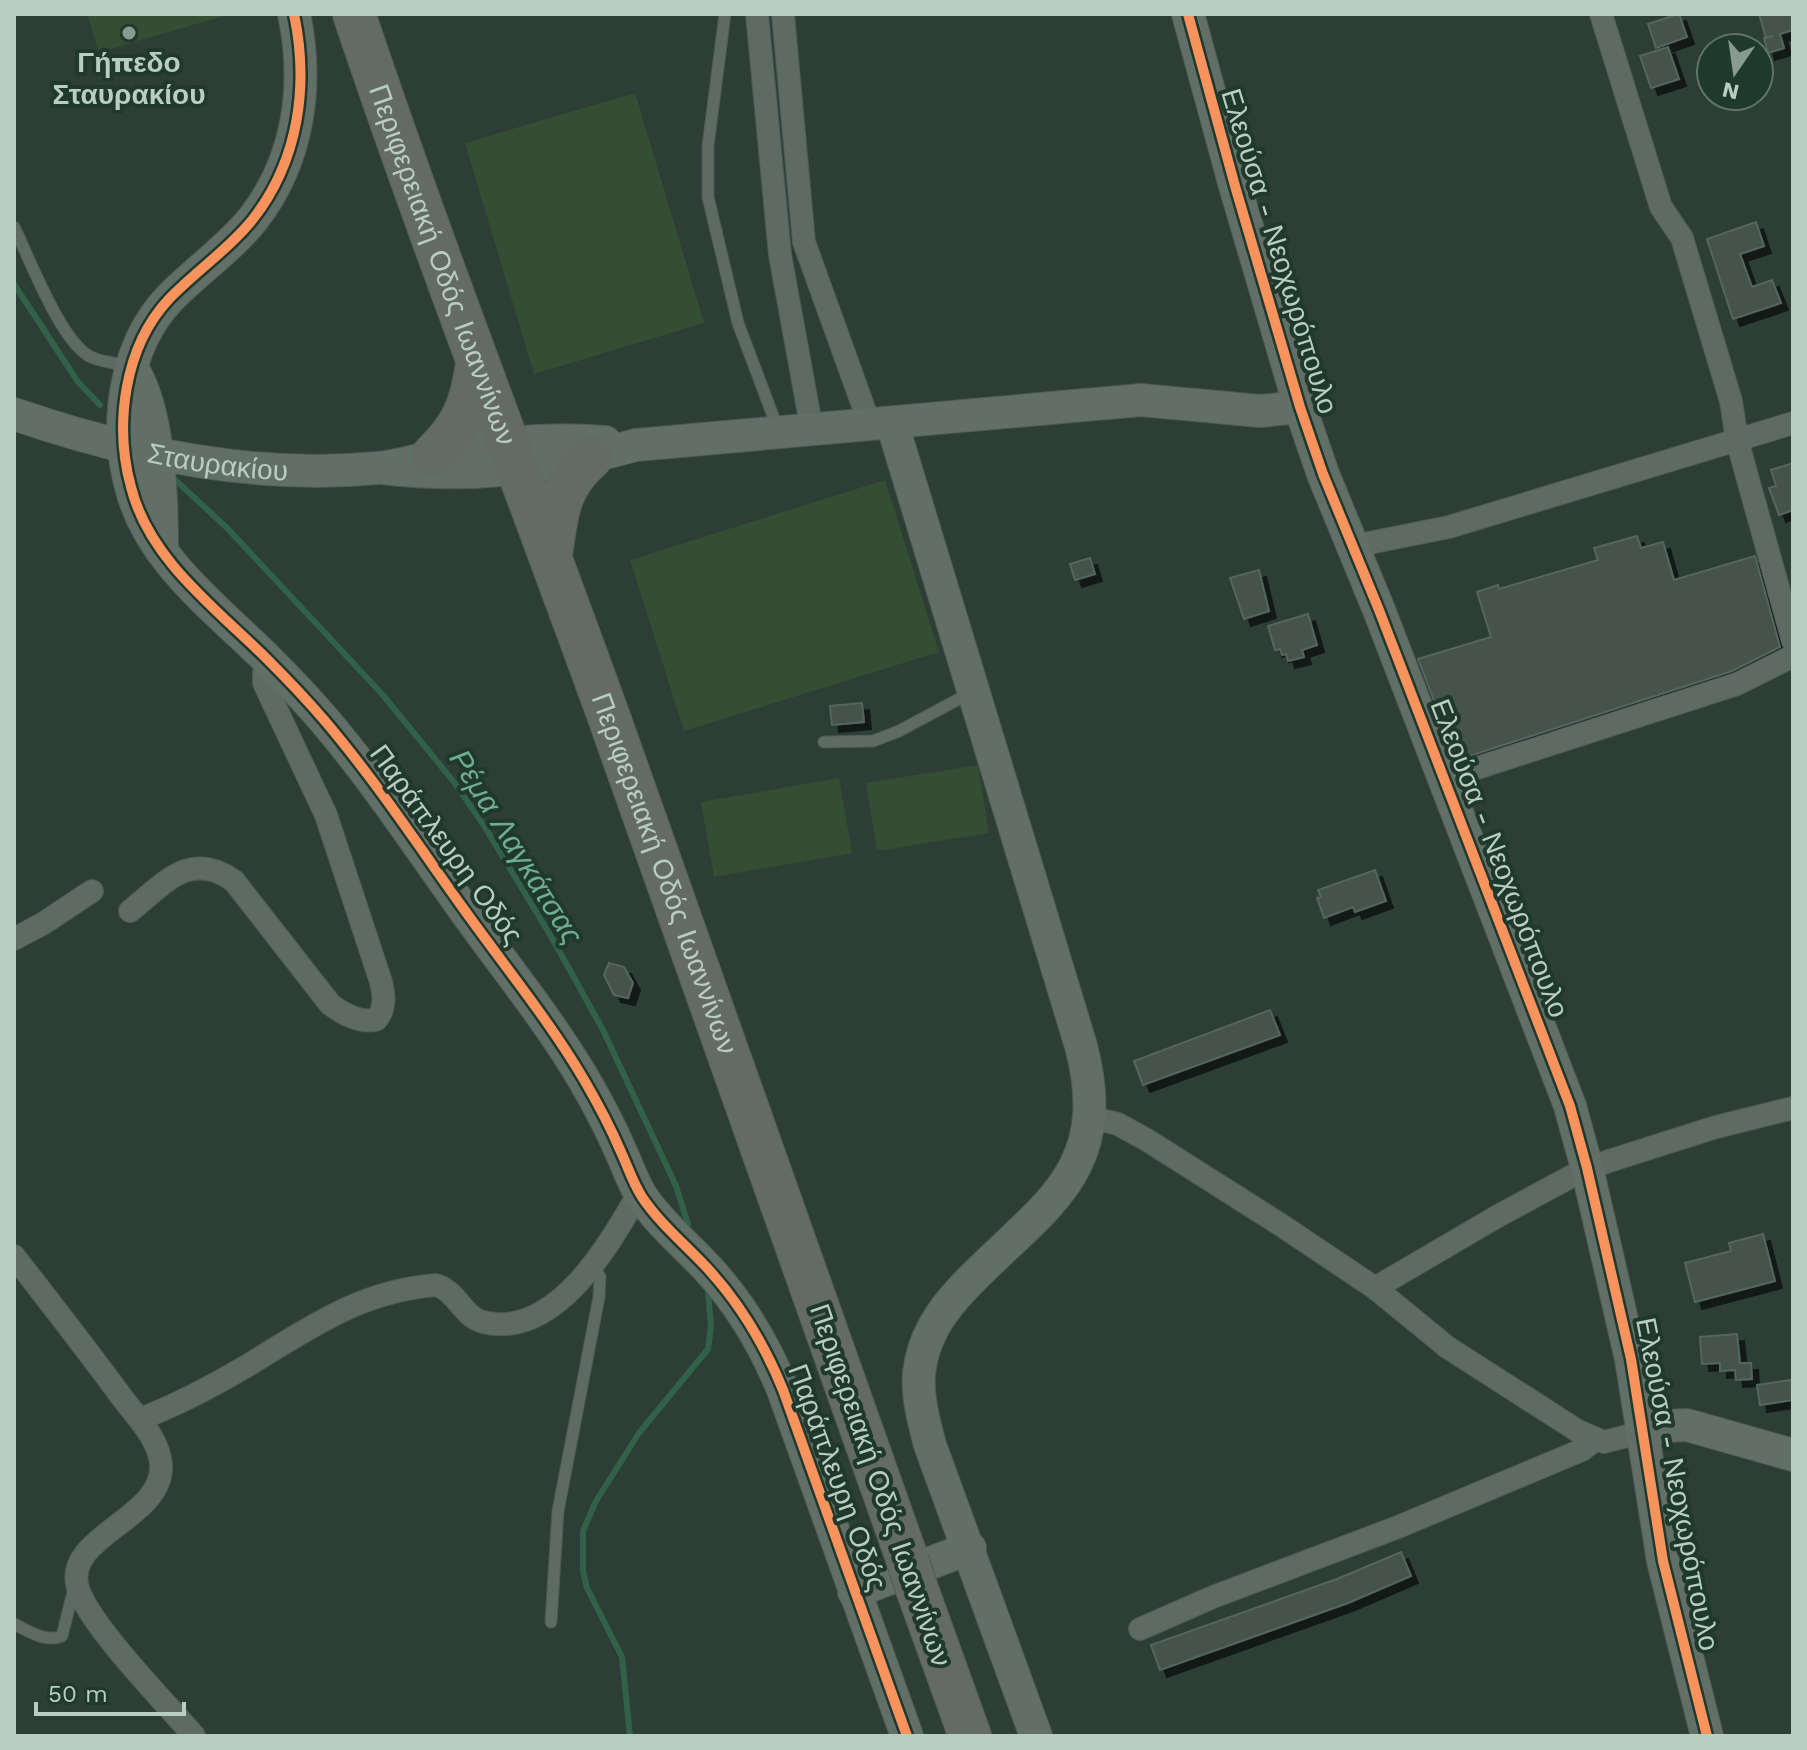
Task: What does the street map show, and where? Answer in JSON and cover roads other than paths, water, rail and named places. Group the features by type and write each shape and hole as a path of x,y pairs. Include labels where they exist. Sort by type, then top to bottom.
{"highway":[{"name":"Περιφερειακή Οδός Ιωαννίνων","path":"354,14 477,364 551,556 681,914 970,1736"},
{"path":"433,455 461,423 474,386 477,364"},
{"path":"551,556 561,497 567,483 591,458"}],"street":[{"name":"Παράπλευρη Οδός","path":"294,14 300,49 301,94 292,140 278,179 265,202 237,236 164,304 142,342 132,368 123,414 123,446 136,507 162,551 227,621 303,695 358,761 564,1047 603,1114 639,1193 725,1288 771,1363 907,1736"},
{"path":"757,14 780,255 812,430"},
{"path":"783,14 804,242 881,424 973,691 1085,1060 1089,1117 1080,1158 1066,1185 1041,1214 970,1280 933,1324 921,1360 919,1386 925,1424 1036,1736"},
{"name":"Ελεούσα - Νεοχωρόπουλο","path":"1188,14 1216,121 1300,407 1323,474 1354,546 1555,1065 1587,1168 1631,1359 1663,1561 1707,1736"},
{"path":"1601,14 1661,207 1682,238 1731,401 1737,440 1793,641"},
{"path":"132,368 140,380 148,404 161,504 162,551"},
{"path":"381,468 442,473 578,440 636,445 1141,400 1260,411 1300,407"},
{"name":"Σταυρακίου","path":"14,414 123,446 195,462 266,469 381,468"},
{"path":"1354,546 1449,527 1793,423"},
{"path":"381,468 433,455 591,458 636,445"},
{"path":"1443,779 1737,684 1793,656"},
{"path":"130,911 182,871 206,867 220,871 234,881 330,1004 348,1016 367,1021 376,1020 381,1014 384,1001 381,982 331,826 264,683 269,661"},
{"path":"14,939 92,891"},
{"path":"1375,1288 1587,1168 1716,1127 1793,1108"},
{"path":"1089,1117 1118,1124 1147,1140 1375,1288 1447,1347 1595,1440 1604,1442 1667,1426 1687,1425 1793,1455"},
{"path":"140,1419 189,1399 324,1318 363,1302 436,1285 446,1289 481,1322 516,1322 558,1301 594,1266 639,1193"},
{"path":"14,1256 140,1419 154,1442 160,1458 161,1474 157,1488 142,1505 87,1551 80,1563 77,1585 87,1606 109,1635 194,1736"},
{"path":"1140,1629 1213,1597 1398,1527 1582,1450 1595,1440"},
{"path":"854,1592 970,1548"}],"lane":[{"path":"725,14 708,146 708,197 738,323 779,432"},
{"path":"14,227 67,334 79,349 91,357 132,368"},
{"path":"824,742 873,741 899,731 973,691"},
{"path":"551,1622 558,1511 599,1297 600,1277 594,1266"},
{"path":"14,1624 43,1638 62,1636 77,1585"}],"waterway":[{"name":"Ρέμα Λαγκάτσας","path":"14,284 78,382 100,405"},
{"name":"Ρέμα Λαγκάτσας","path":"170,475 228,529 382,694 454,782 552,938 603,1030 676,1186 688,1224"},
{"name":"Ρέμα Λαγκάτσας","path":"630,1736 622,1657 587,1588 583,1571 583,1531 596,1501 639,1433 708,1349 711,1326 708,1292"}],"place":[{"name":"Γήπεδο Σταυρακίου","path":"129,33"}]}
